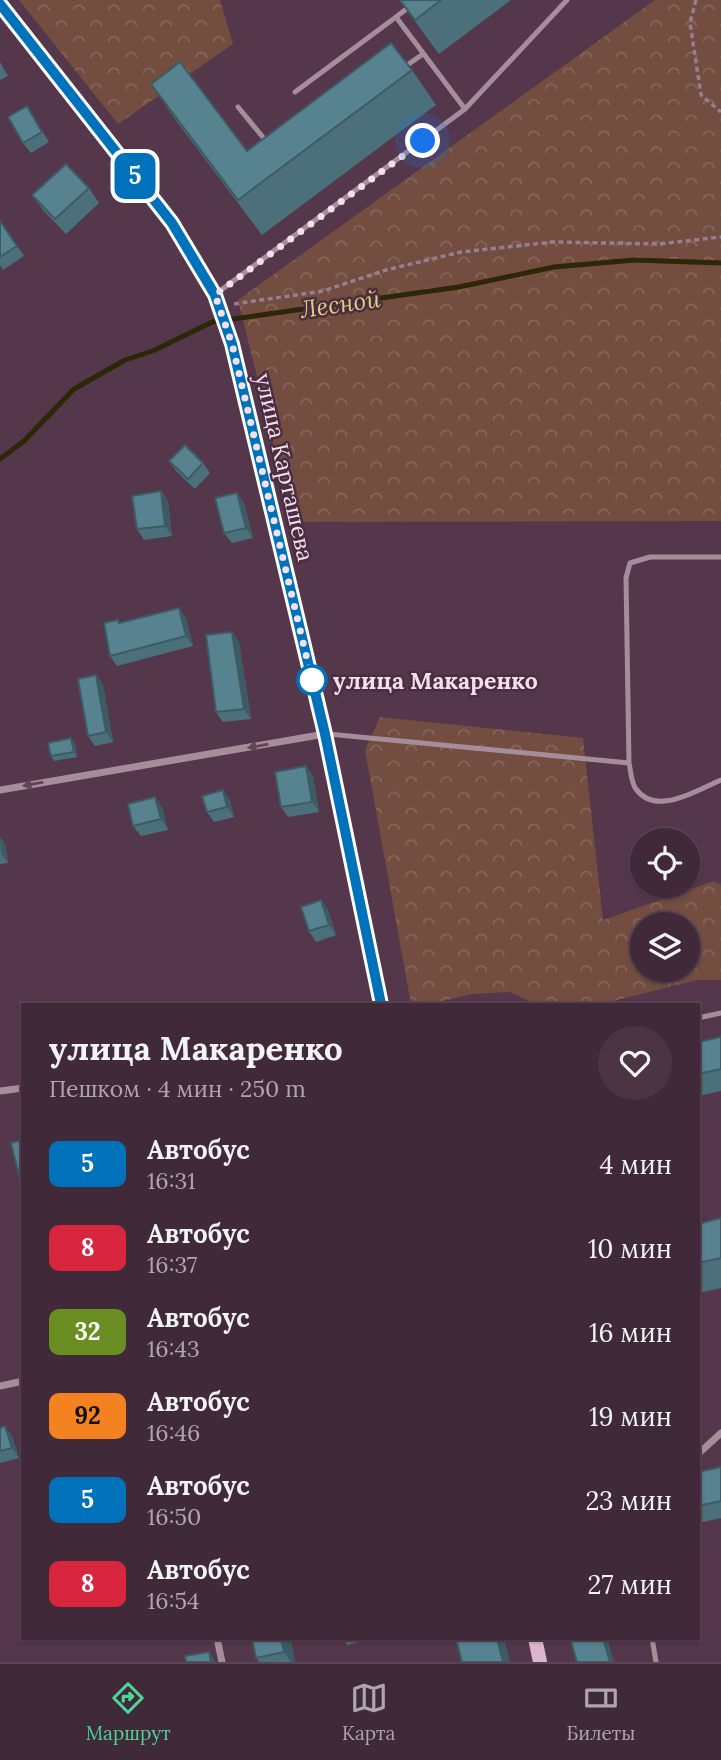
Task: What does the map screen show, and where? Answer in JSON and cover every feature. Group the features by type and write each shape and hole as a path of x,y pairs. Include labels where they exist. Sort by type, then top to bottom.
{"main road":[{"name":"улица Карташева","path":"0,4 172,223 218,305 232,344 325,734 381,1003"},
{"path":"534,1640 540,1662"}],"street":[{"path":"0,790 325,734"},
{"path":"0,1091 21,1088"},
{"path":"0,1386 21,1381"},
{"path":"700,1452 721,1433"},
{"path":"217,1640 222,1662"}],"lane":[{"path":"295,92 418,0"},
{"path":"218,305 465,110 568,0"},
{"path":"396,17 465,110"},
{"path":"401,70 423,54"},
{"path":"238,107 270,146"},
{"path":"721,557 650,557 630,562 626,578 629,763 634,788 649,801 668,802 721,780"},
{"path":"325,734 629,763"},
{"path":"700,1018 721,1013"},
{"path":"652,1640 656,1662"}],"path":[{"path":"696,0 690,23 701,95 721,112"},
{"path":"218,305 259,303 323,291 386,270 461,253 553,242 659,244 721,237"}],"green space":[{"path":"19,0 220,0 233,44 118,124"},
{"path":"655,0 721,0 721,521 293,522 238,300"},
{"path":"380,717 583,738 603,920 666,898 700,898 700,886 714,881 721,885 721,980 700,980 700,912 630,912 630,982 689,982 605,1003 533,1003 510,992 471,994 434,1003 411,1003 365,750"}],"building":[{"path":"400,0 441,0 415,20"},
{"path":"391,43 412,70 238,200 151,84 180,62 247,151"},
{"path":"27,106 42,132 23,143 8,117"},
{"path":"66,164 89,188 55,219 32,195"},
{"path":"0,221 17,246 0,257"},
{"path":"185,445 203,463 188,479 169,461"},
{"path":"161,491 165,526 137,529 132,496"},
{"path":"237,493 246,528 224,533 215,498"},
{"path":"179,608 186,636 110,656 104,623 118,620 119,623"},
{"path":"232,632 244,709 216,712 206,635"},
{"path":"96,675 106,732 88,736 78,679"},
{"path":"71,738 74,752 51,756 48,743"},
{"path":"306,766 312,802 281,807 275,772"},
{"path":"223,790 227,807 207,812 202,796"},
{"path":"155,797 161,819 133,826 128,804"},
{"path":"321,900 329,925 309,931 301,907"},
{"path":"721,1037 721,1069 700,1074 700,1042"},
{"path":"21,1140 21,1184 11,1143"},
{"path":"721,1218 721,1258 700,1263 700,1223"},
{"path":"5,1426 12,1448 0,1451 0,1428"},
{"path":"721,1467 721,1501 700,1506 700,1472"},
{"path":"252,1640 281,1640 284,1652 256,1658"},
{"path":"456,1640 498,1640 503,1662 462,1662"},
{"path":"571,1640 604,1640 610,1662 577,1662"},
{"path":"209,1652 211,1662 186,1662 185,1656"}],"waterway":[{"name":"Лесной","path":"0,459 24,441 74,389 125,360 155,350 212,322 459,287 554,267 635,260 721,263"}],"bus line":[{"name":"5","path":"0,4 172,223 215,295 232,344 325,734 381,1003"}],"place":[{"name":"улица Макаренко","path":"312,680"}],"route":[{"path":"312,680 232,344 215,295 423,141"}]}
